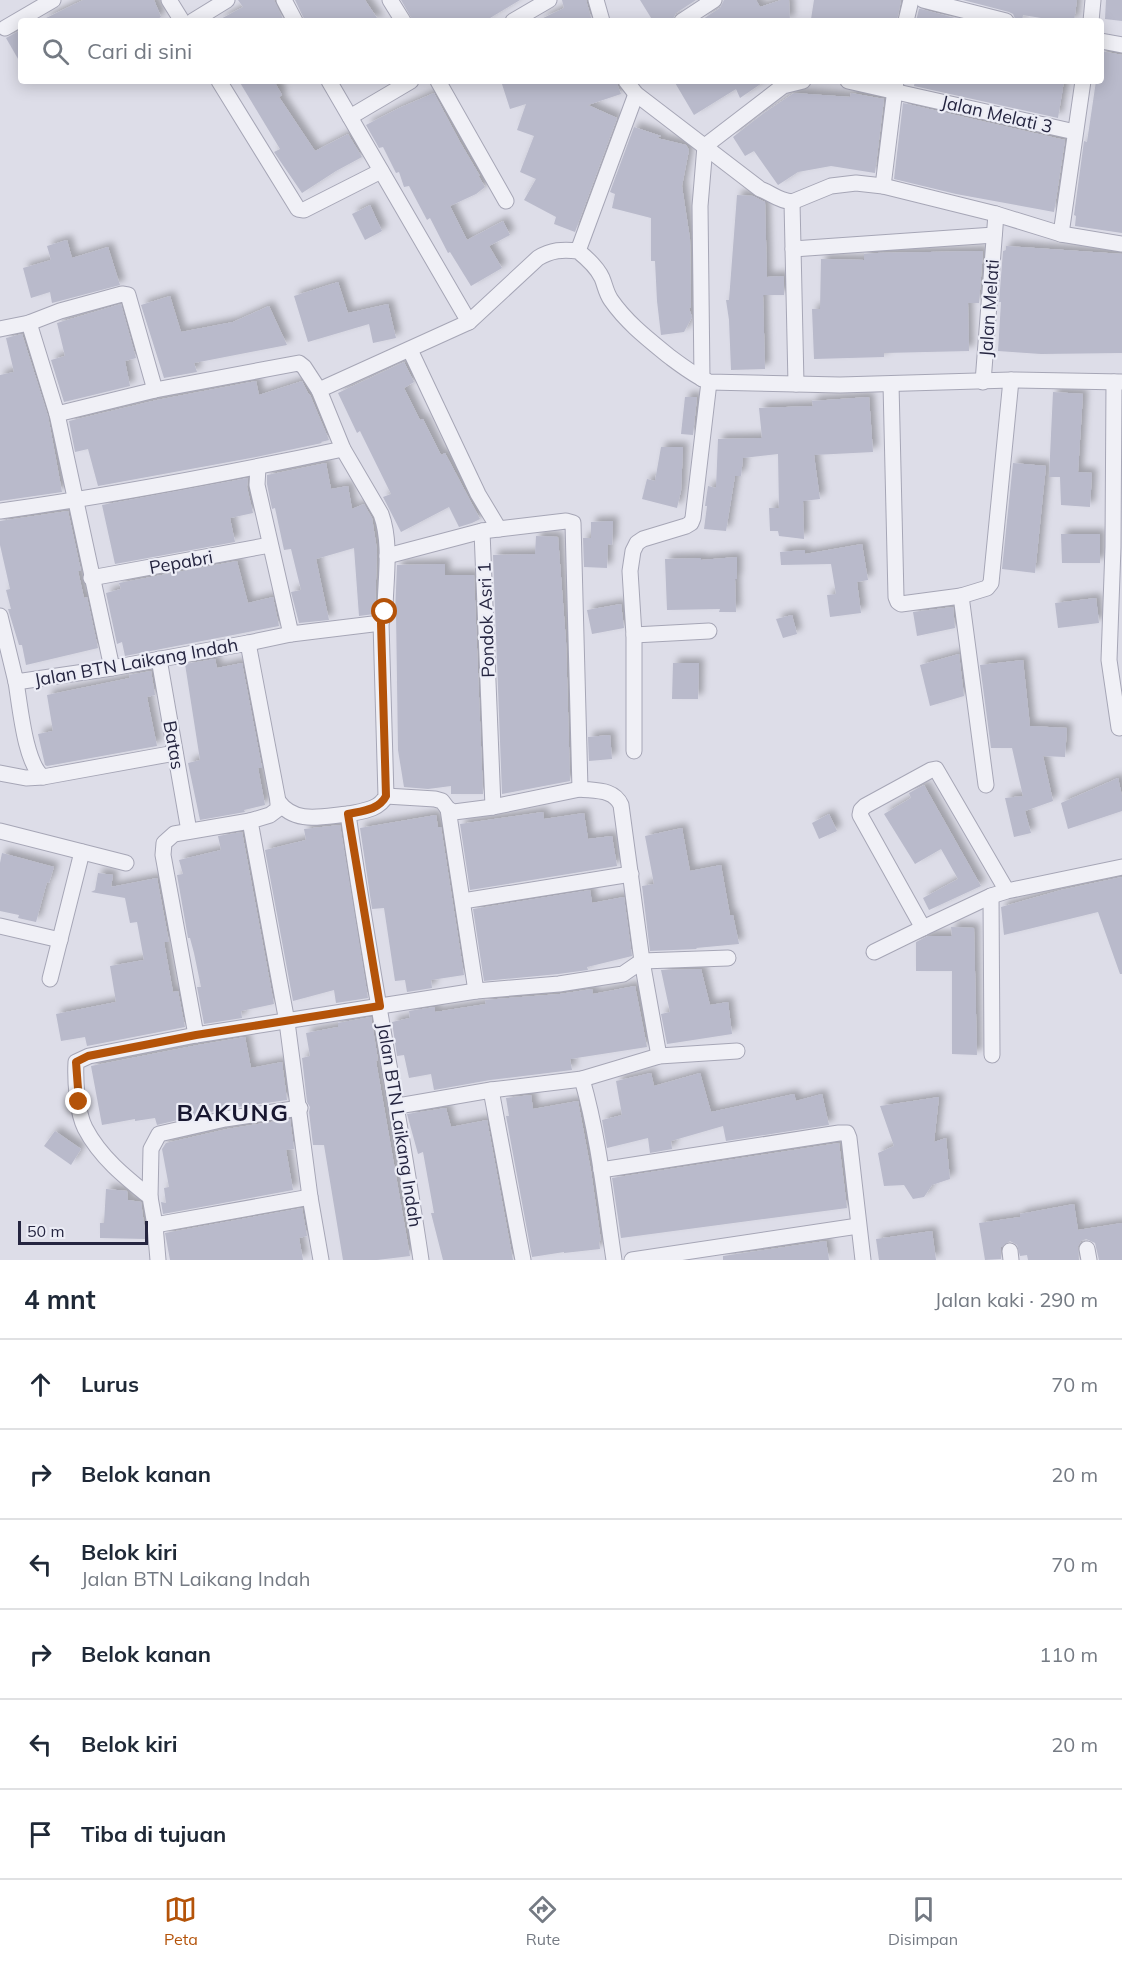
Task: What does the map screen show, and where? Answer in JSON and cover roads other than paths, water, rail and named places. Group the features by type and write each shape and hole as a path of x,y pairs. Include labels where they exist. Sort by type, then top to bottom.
{"street":[{"path":"22,18 53,0"},
{"path":"170,0 182,18"},
{"path":"190,18 227,0"},
{"path":"284,0 293,18"},
{"path":"390,0 401,18"},
{"path":"518,18 549,0"},
{"path":"596,0 601,18"},
{"path":"687,18 714,0"},
{"path":"907,18 911,0"},
{"path":"923,0 994,18"},
{"path":"1090,18 1093,0"},
{"path":"5,28 18,20"},
{"path":"1104,42 1122,45"},
{"path":"221,84 298,209 304,210 381,171"},
{"path":"331,84 469,322"},
{"path":"350,117 406,84"},
{"path":"440,84 506,201"},
{"path":"628,84 636,94 760,189 771,193 778,200 792,202 831,186 856,183 883,186 996,214 1061,234 1122,244"},
{"path":"634,751 634,635 630,571 633,552 637,543 643,539 686,526 693,518 705,380 700,206 705,146 783,86 791,84"},
{"name":"Jalan Melati 3","path":"877,84 896,86 1075,132"},
{"path":"1061,234 1083,84"},
{"path":"883,186 896,86"},
{"path":"578,251 636,94"},
{"path":"792,202 796,384"},
{"name":"Jalan Melati","path":"983,382 996,214"},
{"path":"793,249 994,234"},
{"path":"319,390 469,322 538,258 558,250 578,251 596,267 608,296 638,332 705,380 796,384 1011,380 1118,382 1109,660 1119,728"},
{"path":"0,329 29,323 60,311 122,294 128,295 154,390"},
{"path":"29,323 57,414 112,668"},
{"path":"410,350 478,494 499,529"},
{"path":"57,414 154,390 299,363 319,390 343,449 381,514 385,526 387,556 385,612 381,623 386,796 385,800 374,808 348,814 305,817 284,810 278,801"},
{"path":"891,384 896,597 902,604 961,596 987,588 991,584 1011,380"},
{"path":"0,511 258,467 343,449"},
{"path":"258,467 257,485 291,634"},
{"path":"387,556 482,531 566,521 573,523 580,789"},
{"name":"Pondok Asri 1","path":"482,531 493,807"},
{"name":"Pepabri","path":"91,578 270,545"},
{"path":"961,596 986,785"},
{"name":"Jalan BTN Laikang Indah","path":"0,616 16,682 112,668 248,643 278,801"},
{"path":"248,643 291,634 381,623"},
{"path":"634,635 709,632"},
{"name":"Batas","path":"159,659 189,831"},
{"path":"16,682 30,758 37,773 43,777"},
{"path":"0,773 16,777 43,777 175,753"},
{"path":"924,928 860,815 865,806 931,770 936,769 939,772 1007,891"},
{"path":"386,796 435,799 442,801 448,809 454,812 493,807 580,789 612,793 618,797 625,826 642,961 659,1056"},
{"path":"196,1035 163,849 164,843 174,834 250,821 274,813 278,809 278,801"},
{"path":"448,809 476,991"},
{"name":"Jalan BTN Laikang Indah","path":"348,814 398,1106 421,1260"},
{"path":"250,821 287,1022 310,1197 321,1260"},
{"path":"0,831 126,863"},
{"path":"50,979 82,852"},
{"path":"874,952 991,896 1122,867"},
{"path":"463,901 632,874"},
{"path":"991,896 992,1055"},
{"path":"0,926 60,940"},
{"path":"150,1197 119,1173 84,1126 79,1102 76,1062 88,1056 196,1035 476,991 559,984 623,974 642,961 728,958"},
{"path":"398,1106 491,1090 582,1079 659,1056 737,1051"},
{"path":"582,1079 601,1170 614,1260"},
{"path":"491,1090 523,1260"},
{"path":"158,1260 150,1197 151,1149 159,1134 225,1119 300,1108"},
{"path":"601,1170 839,1132 847,1133 863,1260"},
{"path":"155,1225 310,1197"},
{"path":"632,1260 858,1226"}],"district":[{"name":"BAKUNG","path":"233,1112"}]}
